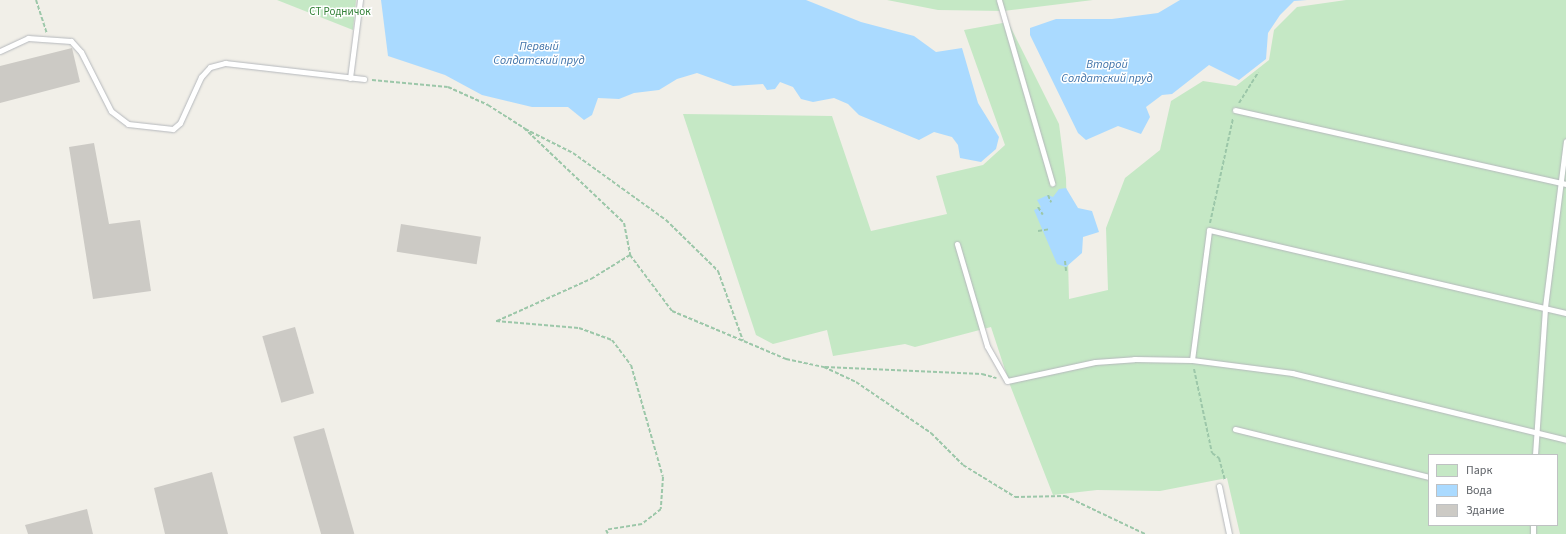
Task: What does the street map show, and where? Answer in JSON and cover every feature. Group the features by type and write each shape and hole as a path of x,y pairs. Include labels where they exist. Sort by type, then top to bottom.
{"lane":[{"path":"350,78 360,0"},
{"path":"999,0 1052,183"},
{"path":"0,51 28,38 49,38 71,41 81,52 111,111 128,124 173,129 180,123 205,72 210,67 225,63 364,79"},
{"path":"1235,110 1563,183"},
{"path":"1535,454 1545,307 1563,183 1566,141"},
{"path":"1192,360 1209,230 1566,313"},
{"path":"957,244 987,346 1007,381 1095,362 1134,359 1192,360 1292,373 1566,440"},
{"path":"1235,429 1428,477"},
{"path":"1219,486 1230,534"}],"path":[{"path":"36,0 49,38"},
{"path":"1209,230 1235,110 1258,72"},
{"path":"364,79 448,87 488,105 524,128 573,153 666,220 718,271 742,341"},
{"path":"524,128 624,223 630,255 672,311 786,359 824,367 982,374 1007,381"},
{"path":"1048,195 1051,202"},
{"path":"1038,207 1043,215"},
{"path":"1038,231 1050,229"},
{"path":"608,534 606,530 642,524 661,509 663,477 631,365 612,340 579,328 496,321 584,283 630,255"},
{"path":"1065,260 1066,271"},
{"path":"1192,360 1212,453 1219,458 1225,481 1219,486"},
{"path":"824,367 856,382 919,424 963,465 1015,497 1065,496 1145,534"}],"green space":[{"name":"СТ Родничок","path":"277,0 356,0 353,30"},
{"path":"887,0 1093,0 1003,11 938,10"},
{"path":"1346,0 1566,0 1566,534 1240,534 1227,478 1160,491 1097,490 1053,495 1010,385 991,327 915,347 905,344 833,356 827,330 773,344 756,335 683,114 832,116 871,231 947,214 936,176 983,165 1005,145 964,30 1008,22 1059,124 1066,178 1069,299 1108,290 1106,228 1125,178 1160,150 1171,101 1203,81 1236,86 1269,60 1274,30 1297,7"}],"water":[{"name":"Первый Солдатский пруд","path":"381,0 806,0 861,22 914,36 936,52 962,48 978,103 999,137 996,149 981,162 960,158 958,145 952,137 934,132 919,140 859,115 848,104 834,98 813,102 801,99 793,87 780,82 775,89 767,90 763,84 733,86 697,73 677,79 659,90 634,93 619,99 598,98 592,115 584,120 568,107 532,107 482,95 445,75 388,56"},
{"name":"Второй Солдатский пруд","path":"1180,0 1307,0 1294,1 1280,15 1268,33 1266,59 1239,80 1209,65 1172,94 1162,95 1146,107 1150,117 1141,134 1118,126 1086,140 1078,133 1030,35 1030,28 1056,19 1112,19 1158,13"},
{"path":"1066,188 1078,208 1092,211 1099,232 1083,237 1082,253 1066,267 1057,264 1034,210 1041,207 1037,200 1048,195 1053,197 1059,189"}],"building":[{"path":"72,48 80,82 0,103 0,66"},
{"path":"94,143 109,224 140,220 151,291 93,299 69,147"},
{"path":"401,224 481,237 477,264 397,252"},
{"path":"295,327 314,393 281,403 262,336"},
{"path":"324,428 354,534 321,534 293,437"},
{"path":"212,472 228,534 165,534 154,488"},
{"path":"87,509 93,534 28,534 25,525"}]}
